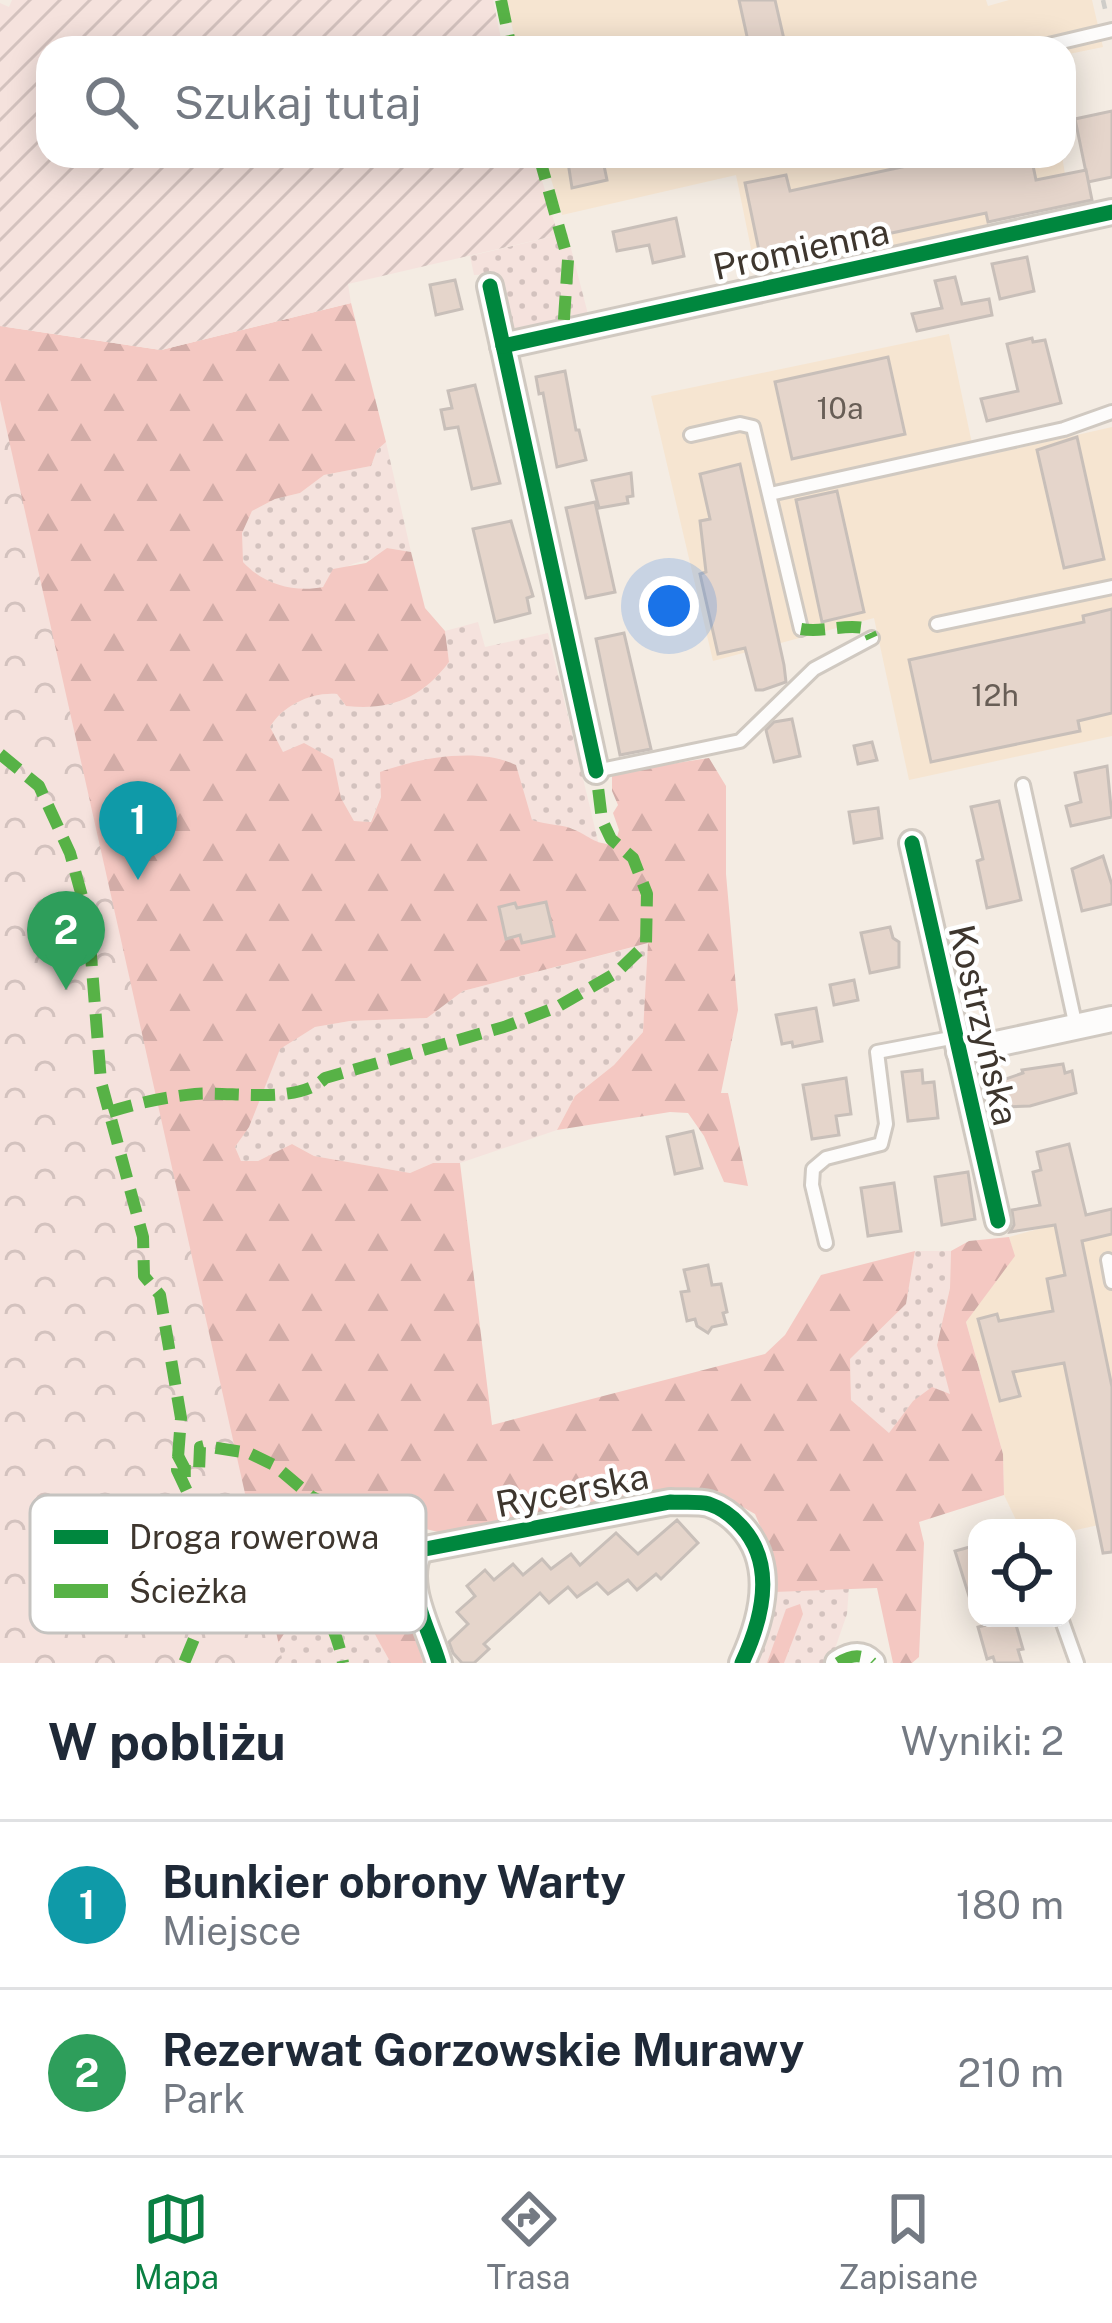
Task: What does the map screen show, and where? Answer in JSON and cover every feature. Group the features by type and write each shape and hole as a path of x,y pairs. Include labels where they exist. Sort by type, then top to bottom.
{"street":[{"name":"Promienna","path":"503,346 1112,212"},
{"path":"490,286 596,771"},
{"name":"Kostrzyńska","path":"912,843 998,1221"},
{"name":"Kostrzyńska","path":"957,1045 1112,1019"},
{"name":"Rycerska","path":"426,1548 670,1502 710,1504 731,1516 752,1538 761,1560 760,1616 742,1663"},
{"name":"Rycerska","path":"426,1623 439,1663"},
{"path":"838,1663 858,1656 872,1663"}],"lane":[{"path":"1076,39 1112,31"},
{"path":"770,494 1064,429 1112,412"},
{"path":"691,435 740,424 753,427 801,629"},
{"path":"937,624 1112,587"},
{"path":"596,771 740,741 814,669 872,638"},
{"path":"1023,784 1076,1027"},
{"name":"Kostrzyńska","path":"826,1243 812,1185 813,1169 826,1158 880,1144 886,1124 877,1052 957,1045"},
{"path":"1108,1260 1112,1282"},
{"path":"1064,1627 1076,1663"}],"shaded area":[{"path":"506,0 986,0 988,6 1009,0 1092,0 1103,47 1076,53 1076,36 514,36"},
{"path":"548,168 1064,168 1065,174 983,191 989,226 757,278 736,175 562,215"},
{"path":"949,334 975,458 1112,427 1112,736 909,780 874,618 713,661 651,396"},
{"path":"1112,1209 1112,1522 1076,1530 1076,1519 1016,1519 1004,1495 1003,1454 966,1322 1014,1256 1009,1237"}],"green space":[{"path":"12,0 493,0 500,36 36,36 36,168 538,168 558,235 348,284 351,303 161,350 0,326 0,3 9,7"},
{"path":"567,233 588,314 506,333 493,274 474,275 470,256"},
{"path":"351,303 386,442 371,466 324,475 300,493 252,511 242,533 243,562 269,581 290,588 323,587 333,569 366,563 387,548 411,552 425,608 445,631 449,662 416,693 391,704 362,707 346,706 337,694 318,695 290,706 270,727 283,752 304,743 333,759 341,798 354,821 371,822 381,797 380,772 430,759 484,757 516,765 532,820 570,828 608,844 615,844 619,830 613,813 618,805 612,773 709,758 726,786 726,874 738,1010 721,1093 728,1093 748,1186 724,1182 688,1113 557,1130 575,1096 614,1065 643,1032 648,943 463,991 427,1018 315,1027 280,1049 249,1127 235,1147 241,1161 258,1161 292,1144 314,1156 410,1173 433,1163 460,1163 492,1425 765,1354 785,1335 821,1275 915,1251 906,1304 850,1359 851,1400 889,1433 913,1401 932,1387 950,1394 937,1345 950,1288 951,1251 969,1241 1009,1237 1015,1256 966,1322 1003,1454 1004,1495 919,1522 924,1543 919,1657 912,1663 893,1663 877,1588 774,1592 774,1559 755,1514 721,1495 636,1497 455,1536 426,1529 426,1495 30,1495 30,1633 284,1633 269,1657 0,1663 0,326 161,350"},
{"path":"0,400 245,1495 30,1495 30,1633 276,1633 283,1663 0,1663"},
{"path":"386,442 411,552 387,548 312,590 279,585 242,562 242,533 252,511 300,493 324,475 371,466"},
{"path":"478,622 485,647 548,633 599,845 572,828 531,820 516,765 500,760 448,767 381,797 370,822 354,821 333,770 283,753 270,727 290,706 327,694 337,694 346,706 377,706 404,699 428,685 449,662 445,631"},
{"path":"649,943 643,1032 614,1065 575,1096 557,1130 460,1163 433,1163 410,1173 314,1156 292,1144 258,1161 241,1161 235,1147 280,1048 315,1027 427,1018 463,991"},
{"path":"915,1251 951,1251 950,1288 937,1344 951,1396 913,1401 889,1434 851,1400 850,1359 906,1304"},
{"path":"849,1587 847,1614 830,1663 753,1663 774,1592"},
{"path":"800,1604 803,1614 784,1663 767,1663 786,1609"},
{"path":"284,1633 421,1633 431,1663 263,1663"},
{"path":"375,1633 414,1633 423,1663 391,1663"}],"building":[{"path":"739,0 775,0 783,36 747,36"},
{"path":"1112,111 1112,177 1088,182 1076,119"},
{"path":"569,168 604,168 607,180 572,188"},
{"path":"897,168 1034,168 1036,180 1086,170 1092,200 988,222 986,213 802,252 803,256 762,265 745,183 786,175 790,191"},
{"path":"676,218 684,256 653,263 649,245 617,251 613,232"},
{"path":"1027,257 1034,291 1000,299 992,264"},
{"path":"955,277 962,304 989,299 992,315 917,331 912,314 942,308 935,281"},
{"path":"455,280 462,309 436,315 430,285"},
{"path":"1032,338 1033,342 1045,340 1061,403 987,421 981,399 1018,391 1007,344"},
{"path":"888,357 905,434 792,459 775,382"},
{"path":"565,371 586,460 557,467 536,377"},
{"path":"475,385 500,483 472,489 458,427 445,429 441,410 452,408 448,391"},
{"path":"1077,437 1104,559 1064,568 1037,450"},
{"path":"740,464 786,682 763,690 756,690 745,648 718,654 700,574 706,572 700,521 710,519 700,474"},
{"path":"631,473 633,496 627,497 628,503 599,508 592,481"},
{"path":"837,491 864,612 822,622 796,500"},
{"path":"595,502 615,592 586,598 566,508"},
{"path":"511,521 533,596 527,598 530,613 495,622 473,529"},
{"path":"1112,609 1112,713 1078,721 1080,731 931,762 909,660 1084,622 1083,616"},
{"path":"624,633 651,749 620,755 596,639"},
{"path":"792,719 800,756 774,762 766,730 774,722"},
{"path":"872,742 877,760 858,764 854,746"},
{"path":"1107,766 1112,817 1071,826 1066,806 1081,802 1075,773"},
{"path":"999,801 1021,900 987,908 977,861 983,859 971,807"},
{"path":"878,808 882,838 854,843 849,812"},
{"path":"1103,856 1112,904 1082,911 1072,869"},
{"path":"546,902 554,936 522,943 520,935 506,939 499,907"},
{"path":"890,927 899,942 899,967 870,973 861,933"},
{"path":"854,980 858,1000 834,1005 830,985"},
{"path":"816,1008 822,1041 793,1047 792,1042 782,1044 776,1015"},
{"path":"1063,1064 1065,1073 1072,1071 1076,1093 1030,1106 1002,1107 997,1082 1022,1070"},
{"path":"922,1070 923,1083 934,1082 938,1118 908,1121 902,1072"},
{"path":"846,1078 851,1114 836,1116 839,1135 812,1139 803,1085"},
{"path":"693,1131 702,1168 675,1174 667,1137"},
{"path":"1069,1144 1086,1215 1112,1209 1112,1234 1082,1241 1112,1387 1112,1552 1103,1553 1064,1363 1013,1372 1020,1396 1000,1401 978,1319 997,1314 999,1321 1053,1311 1047,1279 1065,1275 1055,1225 1010,1232 1012,1210 1040,1205 1033,1172 1041,1170 1037,1152"},
{"path":"968,1172 975,1219 942,1225 935,1177"},
{"path":"894,1183 901,1231 868,1236 861,1188"},
{"path":"708,1265 712,1285 721,1284 727,1312 723,1313 726,1324 708,1333 695,1319 687,1321 681,1292 689,1291 684,1270"},
{"path":"677,1520 698,1543 661,1579 656,1574 637,1590 628,1580 608,1594 597,1583 577,1597 568,1587 549,1603 540,1593 484,1644 489,1649 474,1663 462,1663 453,1653 449,1642 468,1624 457,1612 475,1596 467,1586 485,1570 494,1580 513,1564 523,1575 542,1559 551,1569 571,1554 580,1565 616,1533 638,1554"},
{"path":"968,1547 968,1593 955,1551"},
{"path":"978,1627 1017,1627 1022,1663 987,1659"}],"marked path":[{"path":"501,0 508,36"},
{"path":"542,168 568,260 563,333"},
{"path":"801,629 860,627 868,629 872,638"},
{"path":"0,754 39,786 70,853 88,918 101,1082 143,1237 144,1276 160,1295 181,1418 177,1470 189,1495"},
{"path":"109,1112 195,1094 299,1091 325,1078 504,1027 557,1007 616,973 646,944 647,894 633,858 611,839 602,820 596,771"},
{"path":"177,1454 186,1471 199,1471 200,1447 249,1453 274,1465 310,1495"},
{"path":"184,1663 196,1633"},
{"path":"335,1633 343,1663"},
{"path":"838,1663 855,1656 872,1663"}],"cycle path":[{"path":"503,346 1112,212"},
{"path":"490,286 596,771"},
{"path":"912,843 998,1221"},
{"path":"426,1549 670,1502 713,1506 741,1526 759,1558 760,1611 742,1663"},
{"path":"426,1626 439,1663"}],"place":[{"name":"Bunkier obrony Warty","path":"138,880"},
{"name":"Rezerwat Gorzowskie Murawy","path":"66,990"}]}
